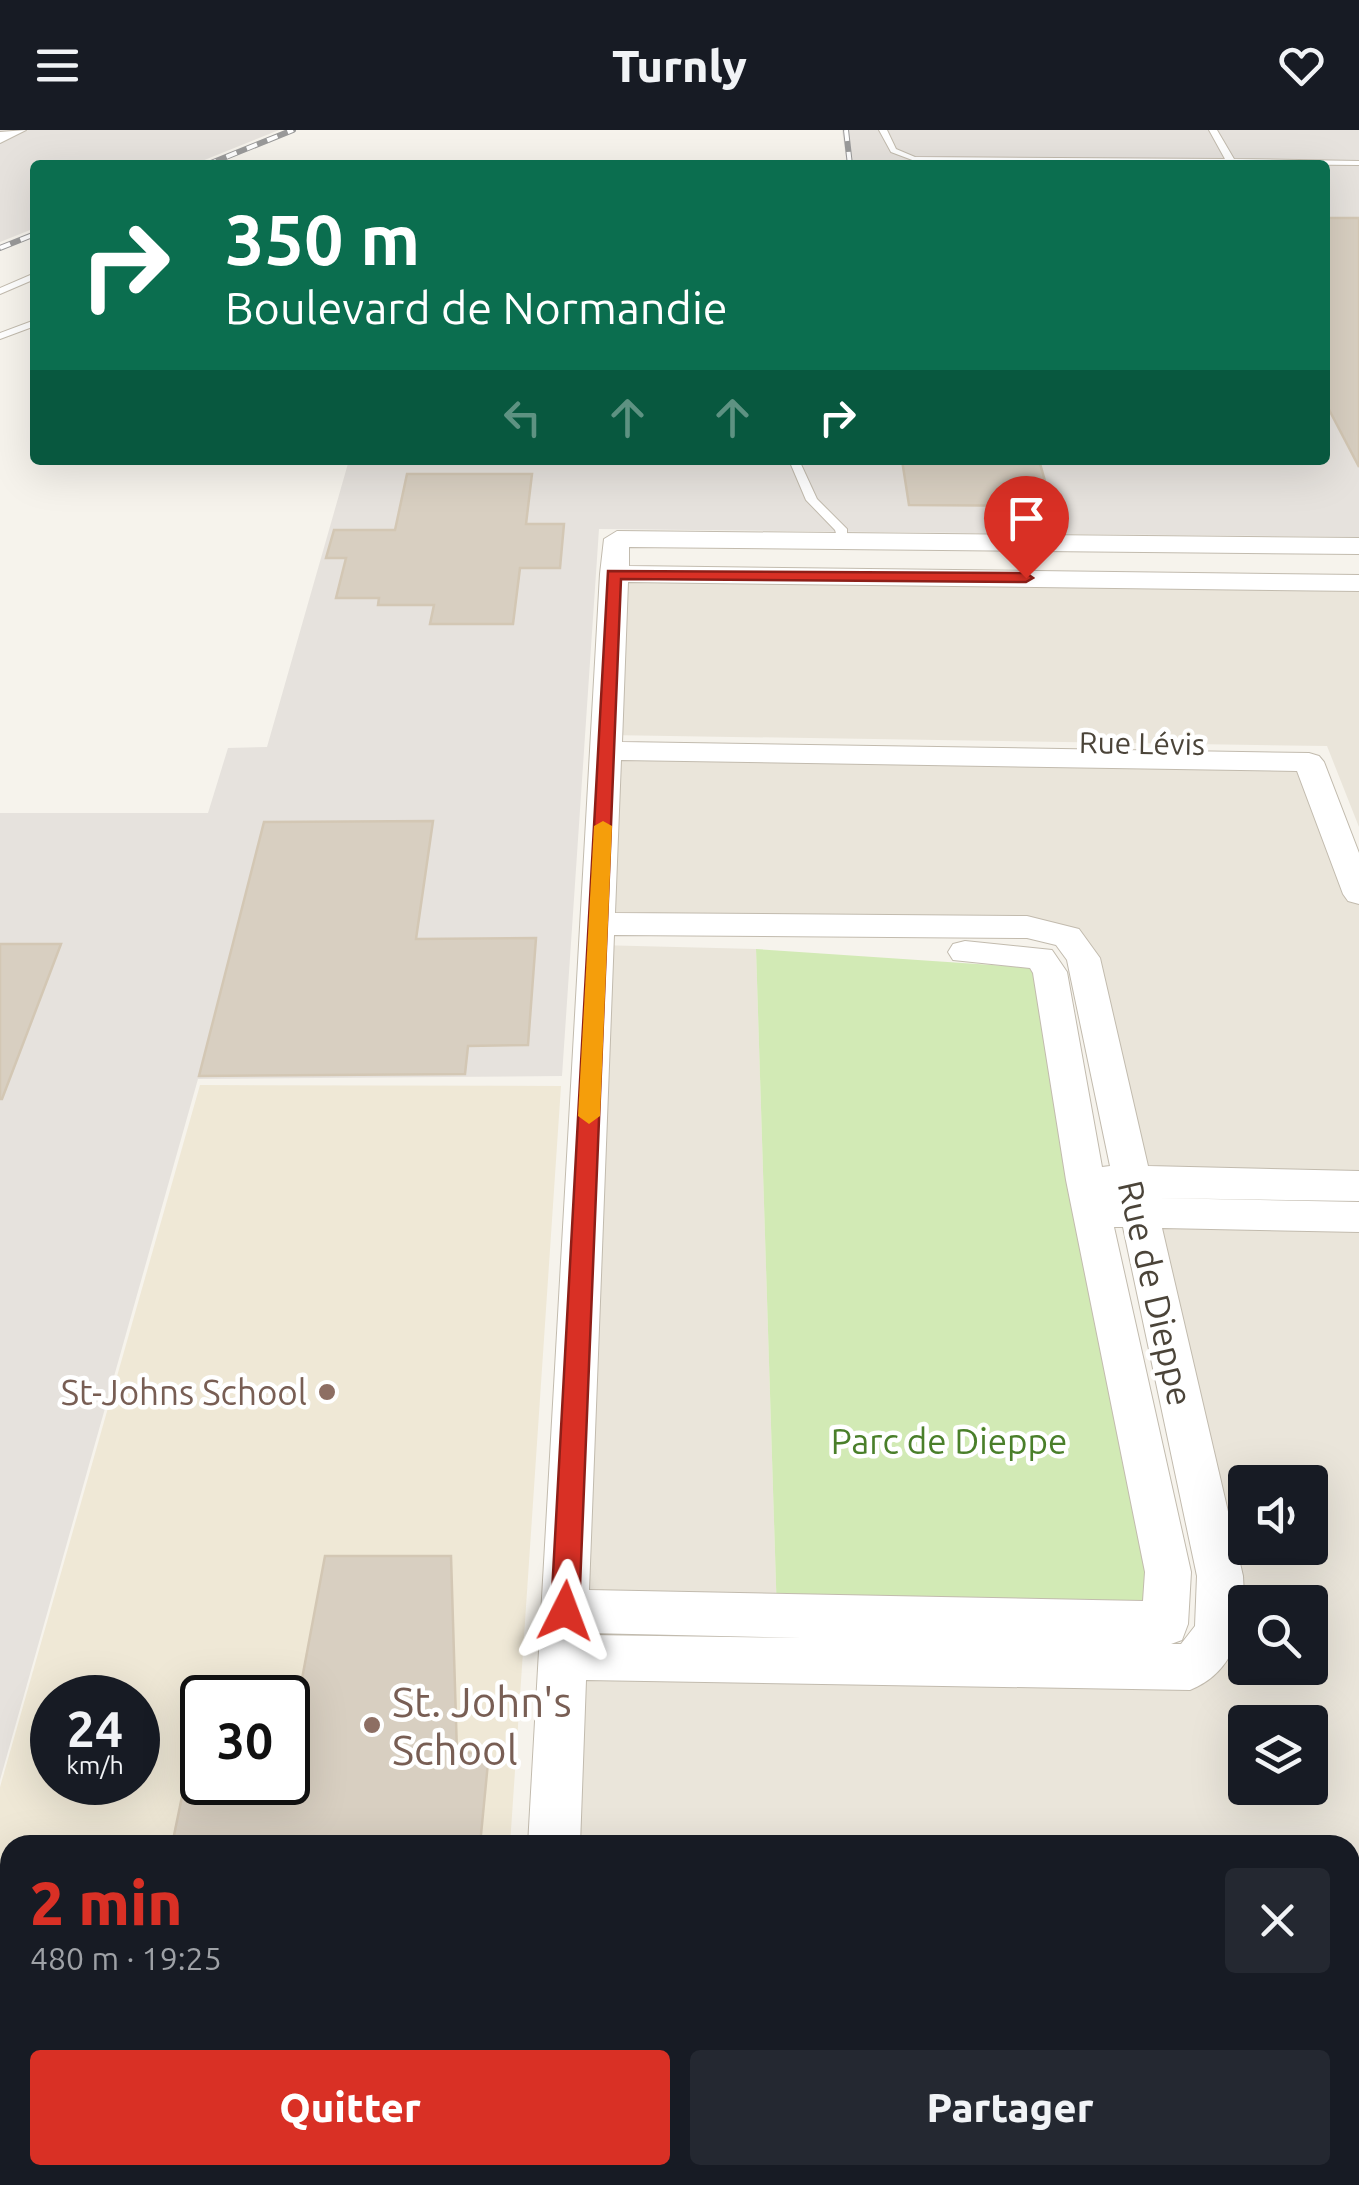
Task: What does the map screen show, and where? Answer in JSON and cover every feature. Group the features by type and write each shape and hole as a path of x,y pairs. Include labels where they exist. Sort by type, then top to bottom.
{"street":[{"path":"0,138 18,130"},
{"path":"843,540 848,574"},
{"path":"615,557 843,540 1359,546"},
{"path":"1155,543 1168,580"},
{"path":"615,557 848,574 1359,583"},
{"path":"554,1835 615,557"},
{"name":"Rue Lévis","path":"607,743 1319,754"},
{"path":"1319,754 1359,827"},
{"path":"1319,754 1359,894"},
{"path":"598,934 1027,927 1054,947"},
{"name":"Rue de Dieppe","path":"1166,1624 1168,1572 1089,1196 1050,972 1054,947 1083,958 1220,1576 1222,1623 1208,1653"},
{"path":"1135,1197 1359,1186"},
{"path":"1089,1196 1359,1217"},
{"path":"563,1657 1190,1666 1208,1653 1166,1624 565,1611"}],"lane":[{"path":"883,130 886,145 900,157 1021,160"},
{"path":"1214,130 1231,160"},
{"path":"1330,163 1359,163"},
{"path":"0,292 30,278"},
{"path":"0,336 30,324"},
{"path":"796,465 812,500 841,529 843,540"}],"shaded area":[{"path":"0,130 279,130 204,160 30,160 30,230 0,242"},
{"path":"842,130 1359,130 1359,537 599,529 562,1076 198,1079 0,1780 0,813 208,813 228,748 267,747 348,465 1330,465 1330,160 846,160"},
{"path":"613,574 1359,581 1359,827 1327,746 607,735"},
{"path":"607,751 1309,762 1359,894 1359,1186 1131,1181 1066,937 598,924"},
{"path":"597,945 756,949 777,1616 565,1611"},
{"name":"St-Johns School","path":"200,1085 561,1086 511,1835 0,1835 0,1787 30,1682 30,1805 160,1805 160,1675 32,1675"},
{"path":"1139,1212 1359,1217 1359,1835 554,1835 563,1657 1208,1653"}],"green space":[{"name":"Parc de Dieppe","path":"756,949 1037,968 1174,1626 777,1616"}],"building":[{"path":"1330,218 1359,218 1359,467 1330,412"},
{"path":"903,465 1040,465 1052,506 909,505"},
{"path":"407,474 532,474 526,524 564,524 560,568 520,568 513,624 430,624 434,605 378,605 379,598 336,598 346,558 326,558 334,530 395,530"},
{"path":"433,821 416,939 536,938 528,1045 468,1046 465,1074 199,1076 264,822"},
{"path":"0,944 61,944 2,1099 0,1099"},
{"name":"St. John's School","path":"325,1556 451,1556 457,1753 489,1752 481,1835 174,1835 180,1805 310,1805 310,1675 303,1675"}],"railway":[{"path":"218,160 293,130"},
{"path":"846,130 849,160"},
{"path":"0,248 30,236"}],"slow traffic":[{"path":"589,1116 603,826"}],"place":[{"name":"St-Johns School","path":"327,1392"},
{"name":"St. John's School","path":"372,1725"}],"route":[{"path":"565,1611 614,574 1026,578"}]}
